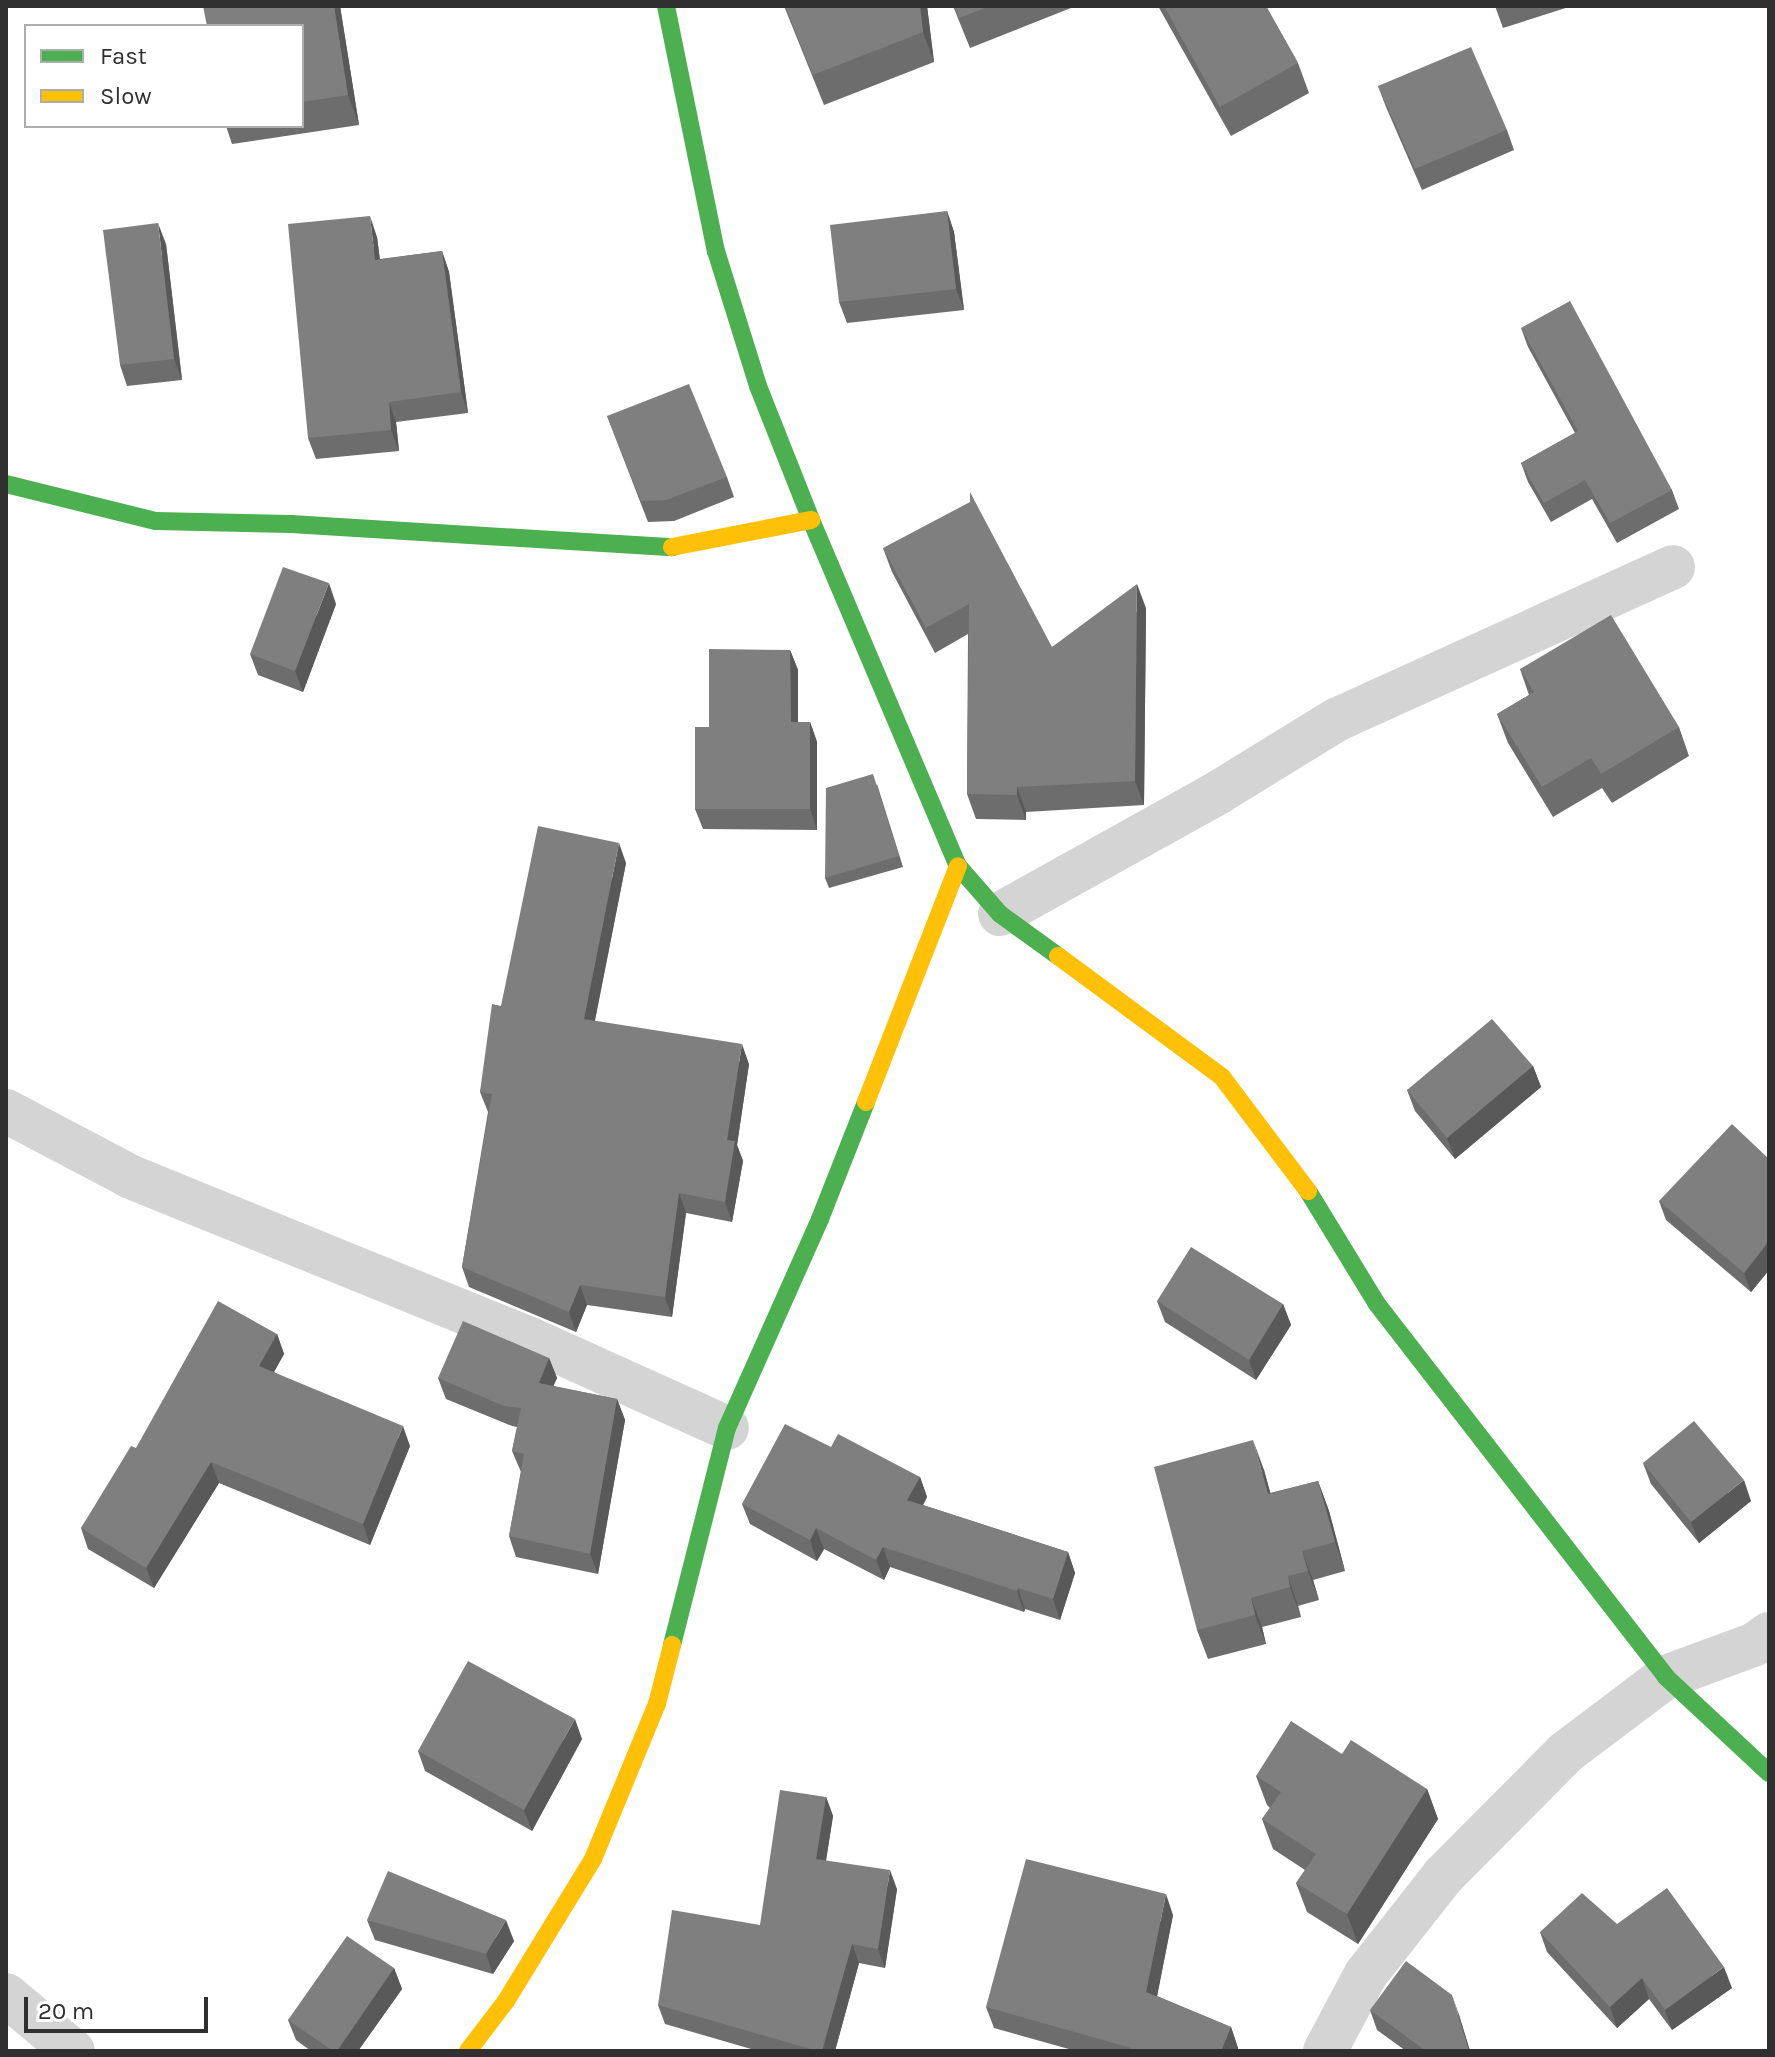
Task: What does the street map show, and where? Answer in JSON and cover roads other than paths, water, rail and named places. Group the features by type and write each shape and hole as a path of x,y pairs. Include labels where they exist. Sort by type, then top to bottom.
{"street":[{"path":"666,6 716,251 758,386 811,520 958,866 1000,914 1222,1077 1300,1179 1377,1304 1666,1677 1769,1773"},
{"path":"6,484 156,521 291,524 665,548 811,520"},
{"path":"1000,914 1219,792 1336,720 1673,567"},
{"path":"468,2051 506,2001 593,1859 657,1704 727,1428 820,1219 958,866"},
{"path":"6,1111 131,1177 530,1339 727,1428"},
{"path":"1325,2051 1366,1974 1443,1876 1565,1753 1666,1677 1755,1644 1769,1634"},
{"path":"6,1995 73,2051"}]}
